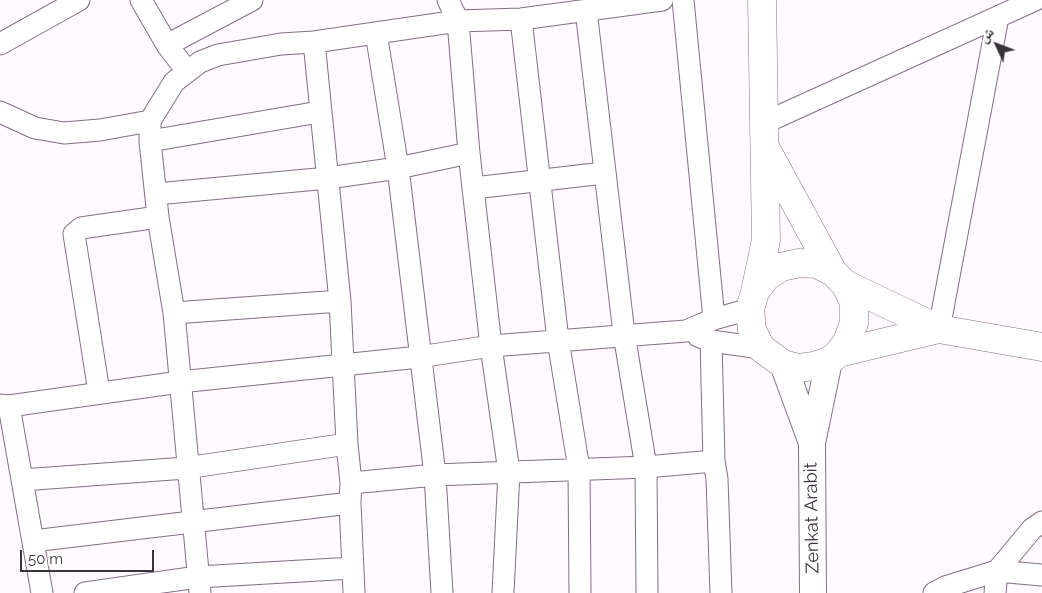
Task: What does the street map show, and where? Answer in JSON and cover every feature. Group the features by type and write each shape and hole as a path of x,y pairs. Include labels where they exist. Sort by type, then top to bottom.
{"main road":[{"path":"762,0 766,240 753,300 752,330 761,348 783,364 798,368 814,366 834,357 939,329"},
{"path":"764,133 839,278 854,302 854,323 847,342 834,357"},
{"path":"753,300 766,277 781,267 799,262 817,264 839,278 939,329 1042,347"}],"street":[{"path":"0,44 79,0"},
{"path":"141,0 167,45 186,71"},
{"path":"167,45 252,0"},
{"path":"448,0 458,21 469,153 491,346 509,472 503,593"},
{"path":"199,585 186,468 174,313 158,217 150,131 165,94 186,71 200,62 218,55 281,44 314,42 458,21 521,19 655,0"},
{"path":"683,0 714,319"},
{"path":"764,133 1034,0"},
{"path":"586,10 624,334 646,467 647,593"},
{"path":"939,329 998,17"},
{"path":"521,19 558,340 579,469 580,593"},
{"path":"376,33 398,168 419,357 435,475 442,593"},
{"path":"314,42 340,301 351,493 354,593"},
{"path":"0,112 35,128 64,134 100,130 150,131 320,112"},
{"path":"156,194 328,178 398,168 469,153"},
{"path":"474,188 604,173"},
{"path":"99,392 74,234 82,228 158,217"},
{"path":"42,593 22,480 4,405 180,382 419,357 491,346 624,334 686,331 753,300"},
{"path":"174,313 340,301"},
{"path":"686,331 712,341 761,348"},
{"path":"712,341 714,461 717,479 722,593"},
{"path":"812,443 834,357"},
{"path":"783,364 812,443"},
{"name":"Zenkat Arabit","path":"812,443 813,593"},
{"path":"22,480 186,468 347,444"},
{"path":"33,541 192,522 351,493 435,475 646,467 714,461"},
{"path":"995,593 997,572 1032,529 1042,522"},
{"path":"85,593 199,585 353,568"},
{"path":"934,593 960,581 997,572 1042,575"}]}
